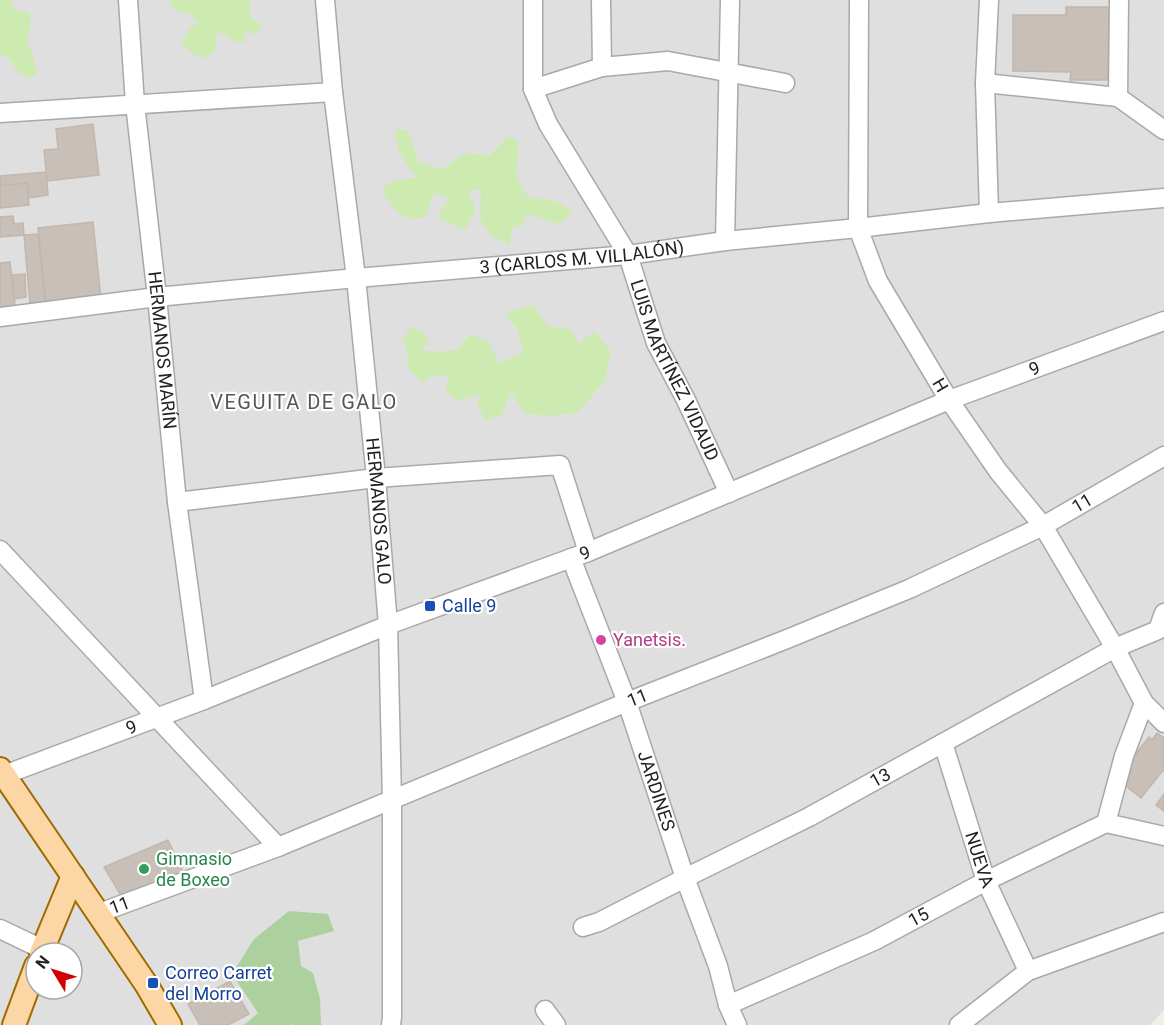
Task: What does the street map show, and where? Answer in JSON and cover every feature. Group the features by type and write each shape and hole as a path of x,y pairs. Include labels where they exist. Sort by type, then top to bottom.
{"main road":[{"path":"2,772 99,913 170,1025"},
{"path":"46,941 73,876"},
{"path":"14,1025 24,998"}],"street":[{"name":"HERMANOS MARÍN","path":"128,0 135,105 177,502 204,700"},
{"name":"HERMANOS GALO","path":"325,0 333,92 356,278 388,625 392,801 391,1025"},
{"path":"533,0 533,89 602,67 668,61 785,83"},
{"path":"601,0 602,67"},
{"path":"725,241 729,0"},
{"name":"H","path":"860,0 858,228 878,281 949,400 998,471 1043,526 1115,648 1144,703 1164,723"},
{"path":"989,0 984,83 989,213"},
{"path":"1118,97 1119,0"},
{"path":"984,83 1118,97 1164,130"},
{"name":"LUIS MARTÍNEZ VIDAUD","path":"533,89 548,124 628,255 656,343 686,400 729,493"},
{"path":"0,113 333,92"},
{"name":"3 (CARLOS M. VILLALÓN)","path":"0,316 157,297 628,255 725,241 989,213 1164,198"},
{"name":"9","path":"2,772 157,718 388,625 580,555 949,400 1164,321"},
{"name":"11","path":"99,913 278,847 627,702 909,589 1043,526 1164,456"},
{"name":"JARDINES","path":"376,478 560,465 580,555 685,878 718,966 728,1005 737,1025"},
{"path":"177,502 376,478"},
{"path":"0,550 278,847"},
{"name":"13","path":"583,927 599,922 808,817 1115,648 1162,627"},
{"path":"1144,703 1124,756 1106,824 1164,836"},
{"name":"NUEVA","path":"943,743 986,881 1028,971"},
{"name":"15","path":"728,1005 874,941 986,881 1106,824"},
{"path":"959,1025 1028,971 1164,922"},
{"path":"0,929 24,945"},
{"path":"545,1010 556,1025"}],"shaded area":[{"path":"0,0 1164,0 1164,1010 1150,1025 178,1025 147,972 0,756"},
{"path":"0,785 63,877 37,941 24,941 24,975 4,1025 0,1025"},
{"path":"76,892 160,1025 23,1025 32,1001 84,1001 84,941 57,941"}],"green space":[{"path":"0,0 11,0 14,9 30,13 31,24 27,41 37,73 30,78 18,72 8,57 0,54"},
{"path":"170,0 252,0 249,4 251,18 262,25 257,34 243,32 245,38 243,43 230,40 224,33 217,34 216,49 205,58 195,55 181,44 191,26 198,23 189,13 176,11 169,2"},
{"path":"395,130 408,130 419,162 443,169 465,153 489,156 509,135 519,143 516,174 527,196 559,202 573,212 559,224 528,214 521,226 513,227 509,245 491,236 480,219 481,190 468,190 476,210 465,230 437,218 449,197 434,193 426,217 408,219 398,213 381,191 390,182 417,177 402,156 397,145"},
{"path":"533,305 548,326 570,329 579,343 595,331 611,351 605,381 577,413 547,416 524,413 511,392 502,415 486,421 477,405 481,394 458,402 446,391 448,375 431,376 422,383 407,366 408,352 403,338 411,327 423,332 429,340 422,350 438,352 458,349 470,334 488,342 499,363 523,353 518,330 505,313"},
{"path":"289,911 328,914 334,931 298,941 301,966 313,973 320,999 322,1025 244,1025 258,1013 232,974 254,939"}],"building":[{"path":"1066,7 1109,7 1108,80 1070,80 1071,72 1013,71 1013,15 1066,15"},
{"path":"93,124 99,175 47,181 44,150 58,149 56,129"},
{"path":"46,172 48,195 29,198 27,183 0,186 0,176"},
{"path":"27,183 29,205 0,208 0,186"},
{"path":"13,216 14,224 23,223 24,235 0,237 0,217"},
{"path":"93,222 101,299 46,305 38,228"},
{"path":"38,234 45,301 30,304 24,235"},
{"path":"10,262 15,305 0,307 0,263"},
{"path":"25,274 26,297 14,299 12,275"},
{"path":"1157,733 1164,738 1164,769 1141,798 1122,783 1132,771 1126,766 1149,737 1152,740"},
{"path":"1164,794 1164,811 1156,805"},
{"name":"Gimnasio de Boxeo","path":"168,840 183,872 122,897 104,867"},
{"path":"230,981 249,1014 228,1025 200,1025 188,1004"}],"place":[{"name":"Calle 9","path":"430,606"},
{"name":"Yanetsis.","path":"601,640"},
{"name":"Gimnasio de Boxeo","path":"144,869"},
{"name":"Correo Carret del Morro","path":"153,983"}],"district":[{"name":"VEGUITA DE GALO","path":"304,402"}]}
